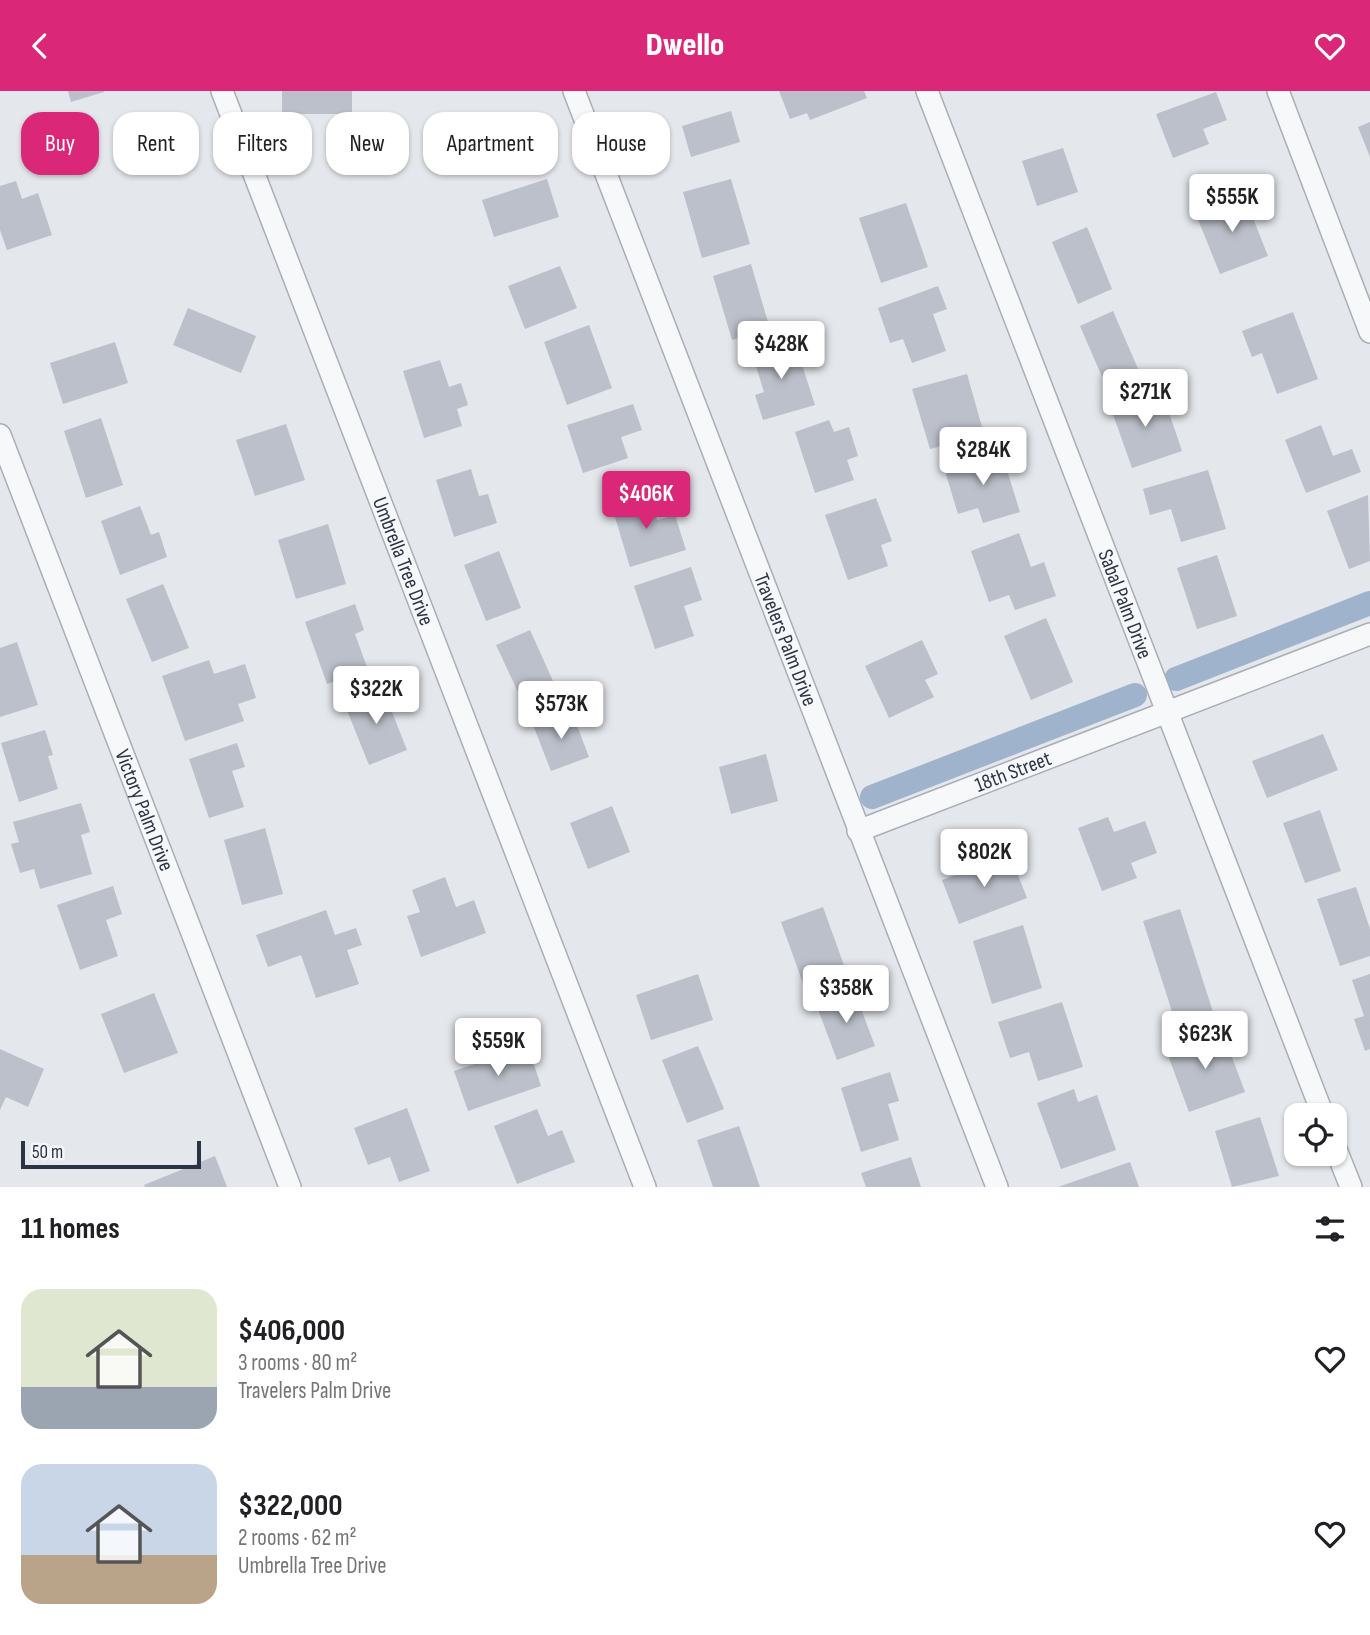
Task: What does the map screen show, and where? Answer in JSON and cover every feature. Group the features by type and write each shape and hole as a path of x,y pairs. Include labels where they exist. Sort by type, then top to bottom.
{"street":[{"name":"Umbrella Tree Drive","path":"222,91 645,1187"},
{"name":"Travelers Palm Drive","path":"574,91 996,1187"},
{"name":"Sabal Palm Drive","path":"927,91 1318,1103"},
{"path":"1278,91 1370,332"},
{"name":"Victory Palm Drive","path":"0,435 290,1187"},
{"name":"18th Street","path":"858,831 1370,633"},
{"path":"1343,1166 1351,1187"}],"building":[{"path":"68,91 104,91 104,92 71,102"},
{"path":"282,91 352,91 352,112 282,112"},
{"path":"779,91 864,91 867,98 810,120 807,113 790,119"},
{"path":"1216,92 1227,120 1203,129 1209,144 1173,158 1156,114"},
{"path":"731,111 740,142 691,157 682,126"},
{"path":"1370,122 1370,157 1358,127"},
{"path":"1063,148 1078,192 1037,206 1022,161"},
{"path":"547,179 559,217 494,237 482,200"},
{"path":"731,179 750,244 702,258 683,192"},
{"path":"16,181 22,199 38,193 52,235 7,250 0,230 0,186"},
{"path":"1243,193 1268,256 1220,274 1195,212"},
{"path":"906,203 928,267 881,283 859,218"},
{"path":"1087,227 1112,289 1078,304 1052,242"},
{"path":"751,264 770,329 732,340 713,276"},
{"path":"560,266 577,308 525,329 508,286"},
{"path":"938,286 947,309 933,314 946,351 912,363 903,339 890,343 878,308"},
{"path":"188,308 256,336 241,373 173,345"},
{"path":"1113,311 1139,371 1106,386 1080,326"},
{"path":"1293,312 1318,379 1277,394 1262,353 1252,357 1242,331"},
{"path":"589,325 612,388 567,405 544,342"},
{"path":"115,342 128,383 63,404 50,363"},
{"path":"772,343 774,349 795,343 815,405 763,420 755,395 764,392 751,350"},
{"path":"440,360 449,387 461,383 468,405 457,409 462,426 424,438 403,371"},
{"path":"967,374 984,434 930,449 912,389"},
{"path":"1147,390 1154,412 1167,407 1182,451 1132,468 1109,403"},
{"path":"633,404 642,430 621,437 628,458 583,473 567,425"},
{"path":"101,418 123,485 86,498 64,431"},
{"path":"829,420 834,432 849,427 858,456 847,460 854,480 815,493 795,432"},
{"path":"286,424 305,480 255,496 236,440"},
{"path":"1321,425 1333,456 1352,449 1361,472 1306,493 1285,440"},
{"path":"1001,451 1020,512 983,523 978,508 958,514 944,468"},
{"path":"471,469 479,496 488,494 497,523 454,537 436,480"},
{"path":"1208,470 1226,529 1181,542 1171,509 1150,515 1143,489"},
{"path":"649,493 657,520 675,515 686,550 630,567 611,504"},
{"path":"1368,495 1370,561 1349,569 1327,511"},
{"path":"876,498 892,541 881,545 888,566 848,580 825,515"},
{"path":"140,506 151,535 159,532 167,557 120,575 101,521"},
{"path":"328,524 346,584 296,599 278,540"},
{"path":"1019,533 1031,567 1044,562 1056,596 1015,610 1009,595 989,602 971,551"},
{"path":"499,551 521,608 486,621 464,565"},
{"path":"1217,555 1237,616 1197,629 1177,568"},
{"path":"691,567 702,600 684,606 694,636 655,649 634,586"},
{"path":"163,584 189,648 152,662 126,599"},
{"path":"355,604 364,630 355,634 368,670 327,684 305,622"},
{"path":"1046,618 1073,682 1031,700 1004,636"},
{"path":"530,630 558,692 525,707 496,645"},
{"path":"922,640 938,674 925,680 934,697 889,718 865,666"},
{"path":"17,642 38,705 0,717 0,648"},
{"path":"209,660 214,674 245,664 256,698 238,704 244,721 185,741 162,676"},
{"path":"382,687 407,750 369,765 344,703"},
{"path":"571,710 589,757 551,771 533,725"},
{"path":"45,730 53,755 48,756 58,789 19,802 1,743"},
{"path":"1323,734 1338,770 1267,798 1252,761"},
{"path":"237,743 245,767 232,771 244,807 209,818 189,759"},
{"path":"766,754 778,801 731,814 719,767"},
{"path":"81,803 90,832 81,835 92,874 40,889 34,869 20,873 11,844 19,842 13,822"},
{"path":"612,806 630,852 588,869 570,823"},
{"path":"1320,810 1341,871 1305,883 1283,823"},
{"path":"1108,817 1114,832 1145,821 1157,853 1131,863 1137,878 1102,891 1078,828"},
{"path":"265,828 283,894 242,905 224,840"},
{"path":"1010,855 1027,898 959,924 942,880"},
{"path":"445,877 456,907 474,900 486,933 421,957 407,916 420,912 412,890"},
{"path":"113,886 122,914 106,920 118,956 80,970 57,905"},
{"path":"1356,887 1370,929 1370,956 1340,966 1317,899"},
{"path":"823,907 846,971 804,986 781,922"},
{"path":"1180,909 1213,1012 1176,1024 1143,921"},
{"path":"326,910 335,935 356,928 362,945 347,950 359,984 316,998 301,955 268,967 256,935"},
{"path":"1023,925 1042,988 992,1004 973,941"},
{"path":"698,974 713,1020 651,1040 636,995"},
{"path":"1370,974 1370,1049 1365,1051 1354,1019 1364,1016 1352,980"},
{"path":"854,990 875,1046 837,1060 816,1004"},
{"path":"154,993 178,1053 124,1073 101,1014"},
{"path":"1062,1002 1083,1067 1038,1081 1029,1052 1010,1058 998,1022"},
{"path":"1222,1030 1245,1092 1189,1112 1166,1050"},
{"path":"528,1046 541,1086 468,1111 454,1071"},
{"path":"698,1046 724,1109 687,1123 662,1060"},
{"path":"0,1049 44,1069 28,1107 6,1097 0,1110"},
{"path":"890,1072 899,1101 888,1104 899,1140 861,1152 841,1088"},
{"path":"1074,1089 1078,1102 1097,1095 1116,1150 1061,1169 1037,1103"},
{"path":"407,1108 430,1171 399,1182 390,1157 368,1165 354,1128"},
{"path":"537,1109 548,1136 562,1130 575,1162 517,1184 494,1126"},
{"path":"1260,1117 1279,1176 1232,1187 1215,1131"},
{"path":"739,1126 760,1187 713,1187 697,1140"},
{"path":"215,1156 227,1187 144,1185"},
{"path":"911,1157 921,1187 866,1187 861,1173"},
{"path":"1130,1162 1139,1187 1058,1187"}],"waterway":[{"path":"1176,679 1370,603"},
{"path":"872,797 1135,695"}]}
